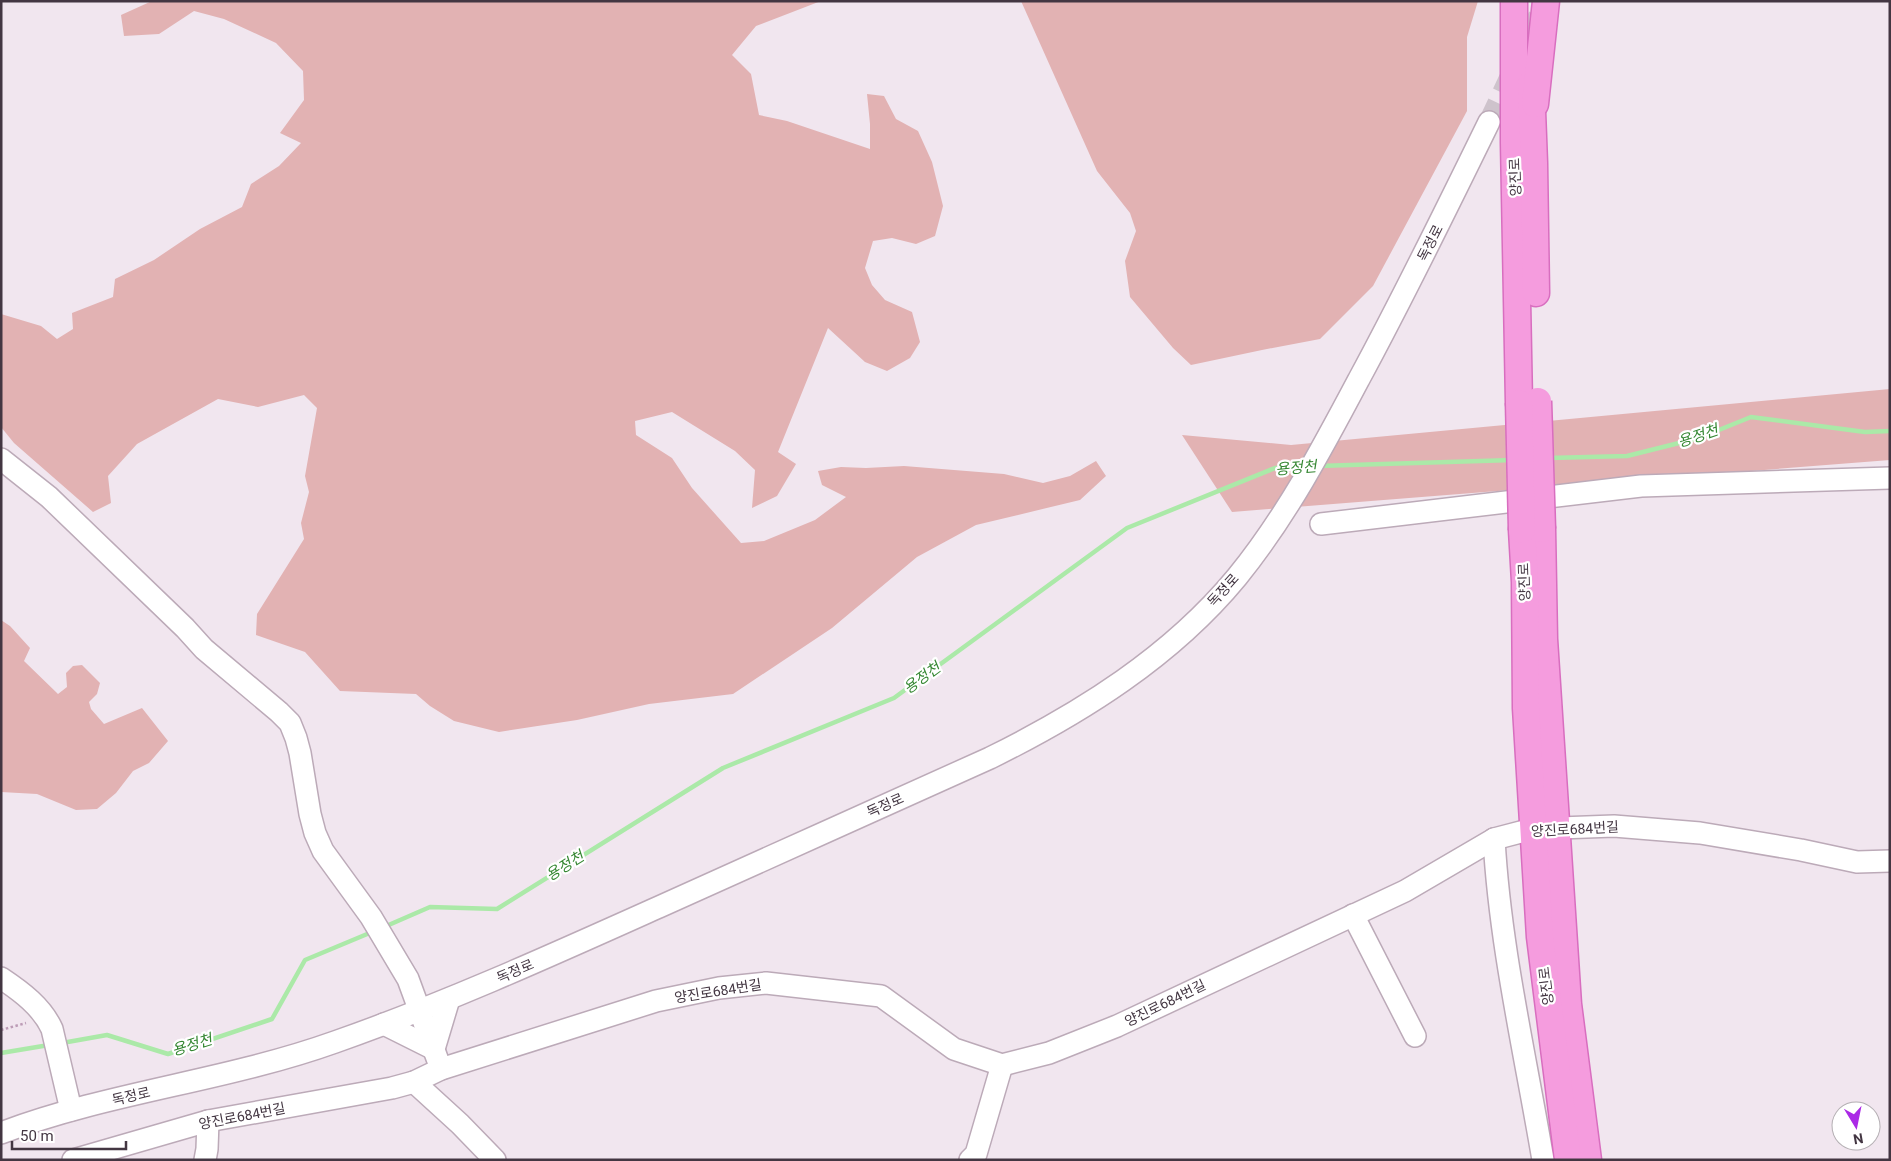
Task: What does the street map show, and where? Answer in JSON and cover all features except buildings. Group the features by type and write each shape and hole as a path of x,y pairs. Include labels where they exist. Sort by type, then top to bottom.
{"main road":[{"path":"1504,1 1514,143"},
{"name":"양진로","path":"1514,1 1514,143 1529,402 1532,530 1544,639 1545,829 1540,937 1568,1160"},
{"name":"양진로","path":"1529,402 1533,122 1531,1"},
{"path":"1533,122 1546,1"},
{"name":"양진로","path":"1545,829 1588,1160"}],"street":[{"name":"독정로","path":"1,1133 69,1102 265,1065 302,1054 449,999 538,962 981,762 1034,736 1111,689 1169,643 1218,598 1261,544 1295,494 1343,410 1440,224 1489,122"},
{"path":"1,459 49,498 185,628 204,650 280,712 290,723 300,753 305,793 315,834 323,852 371,917 408,979 421,1010 441,1069"},
{"path":"1321,524 1641,486 1890,478"},
{"name":"양진로684번길","path":"73,1160 208,1121 392,1088 414,1082 441,1069 656,1001 719,988 766,983 882,996 954,1050 1002,1065 1049,1053 1117,1026 1405,891 1494,838 1545,829 1614,826 1700,833 1800,850 1856,862 1890,861"},
{"path":"1494,838 1496,886 1512,999 1530,1083 1542,1160"},
{"path":"1353,915 1415,1036"},
{"path":"1,978 38,1007 49,1023 69,1102"},
{"path":"434,1049 449,999"},
{"path":"384,1024 434,1049"},
{"path":"970,1160 976,1154 1002,1065"},
{"path":"414,1082 460,1124 495,1160"},
{"path":"205,1160 208,1121"}],"path":[{"path":"1,1030 49,1023"}],"shaded area":[{"path":"152,1 821,1 756,26 732,55 751,74 759,115 787,121 870,149 867,94 884,96 896,119 918,131 932,162 943,206 935,236 916,244 892,238 873,241 865,268 872,285 885,300 912,312 920,342 910,358 887,371 865,362 828,328 778,452 796,464 777,496 752,508 755,470 735,451 672,412 635,421 636,435 672,458 692,488 741,543 764,541 815,520 846,497 822,485 818,471 841,467 904,466 1004,474 1043,483 1070,476 1096,461 1106,476 1080,500 976,525 917,557 832,628 733,694 649,704 577,720 499,732 454,721 430,706 416,694 340,691 305,652 256,635 257,614 304,539 301,523 309,492 305,476 317,408 304,395 258,407 218,399 137,444 108,476 111,503 93,512 14,443 1,427 1,314 41,326 57,339 73,329 72,313 113,297 115,279 154,260 200,229 242,207 251,184 279,166 301,143 280,133 304,100 303,71 276,43 224,19 194,11 159,34 124,36 121,15"},
{"path":"1021,1 1478,1 1467,37 1467,111 1373,286 1320,339 1191,365 1173,348 1130,297 1125,261 1136,231 1130,213 1097,171"},
{"path":"1890,389 1890,460 1232,512 1182,435 1291,445"},
{"path":"1,620 10,626 30,648 24,661 58,694 67,687 66,673 73,666 82,665 100,683 97,694 89,702 91,709 104,724 142,708 168,741 149,763 133,771 116,793 97,809 76,810 37,794 1,792"}],"waterway":[{"name":"용정천","path":"1548,458 1627,456 1699,438 1751,417 1865,432 1890,431"},
{"name":"용정천","path":"1318,466 1513,460"},
{"name":"용정천","path":"384,927 430,907 497,909 723,768 894,698 1127,528 1275,468 1303,467"},
{"name":"용정천","path":"62,1043 107,1035 168,1054 272,1019 305,960 372,932"},
{"name":"용정천","path":"1,1053 49,1045"}],"tunnel":[{"path":"1489,122 1541,11"}]}
